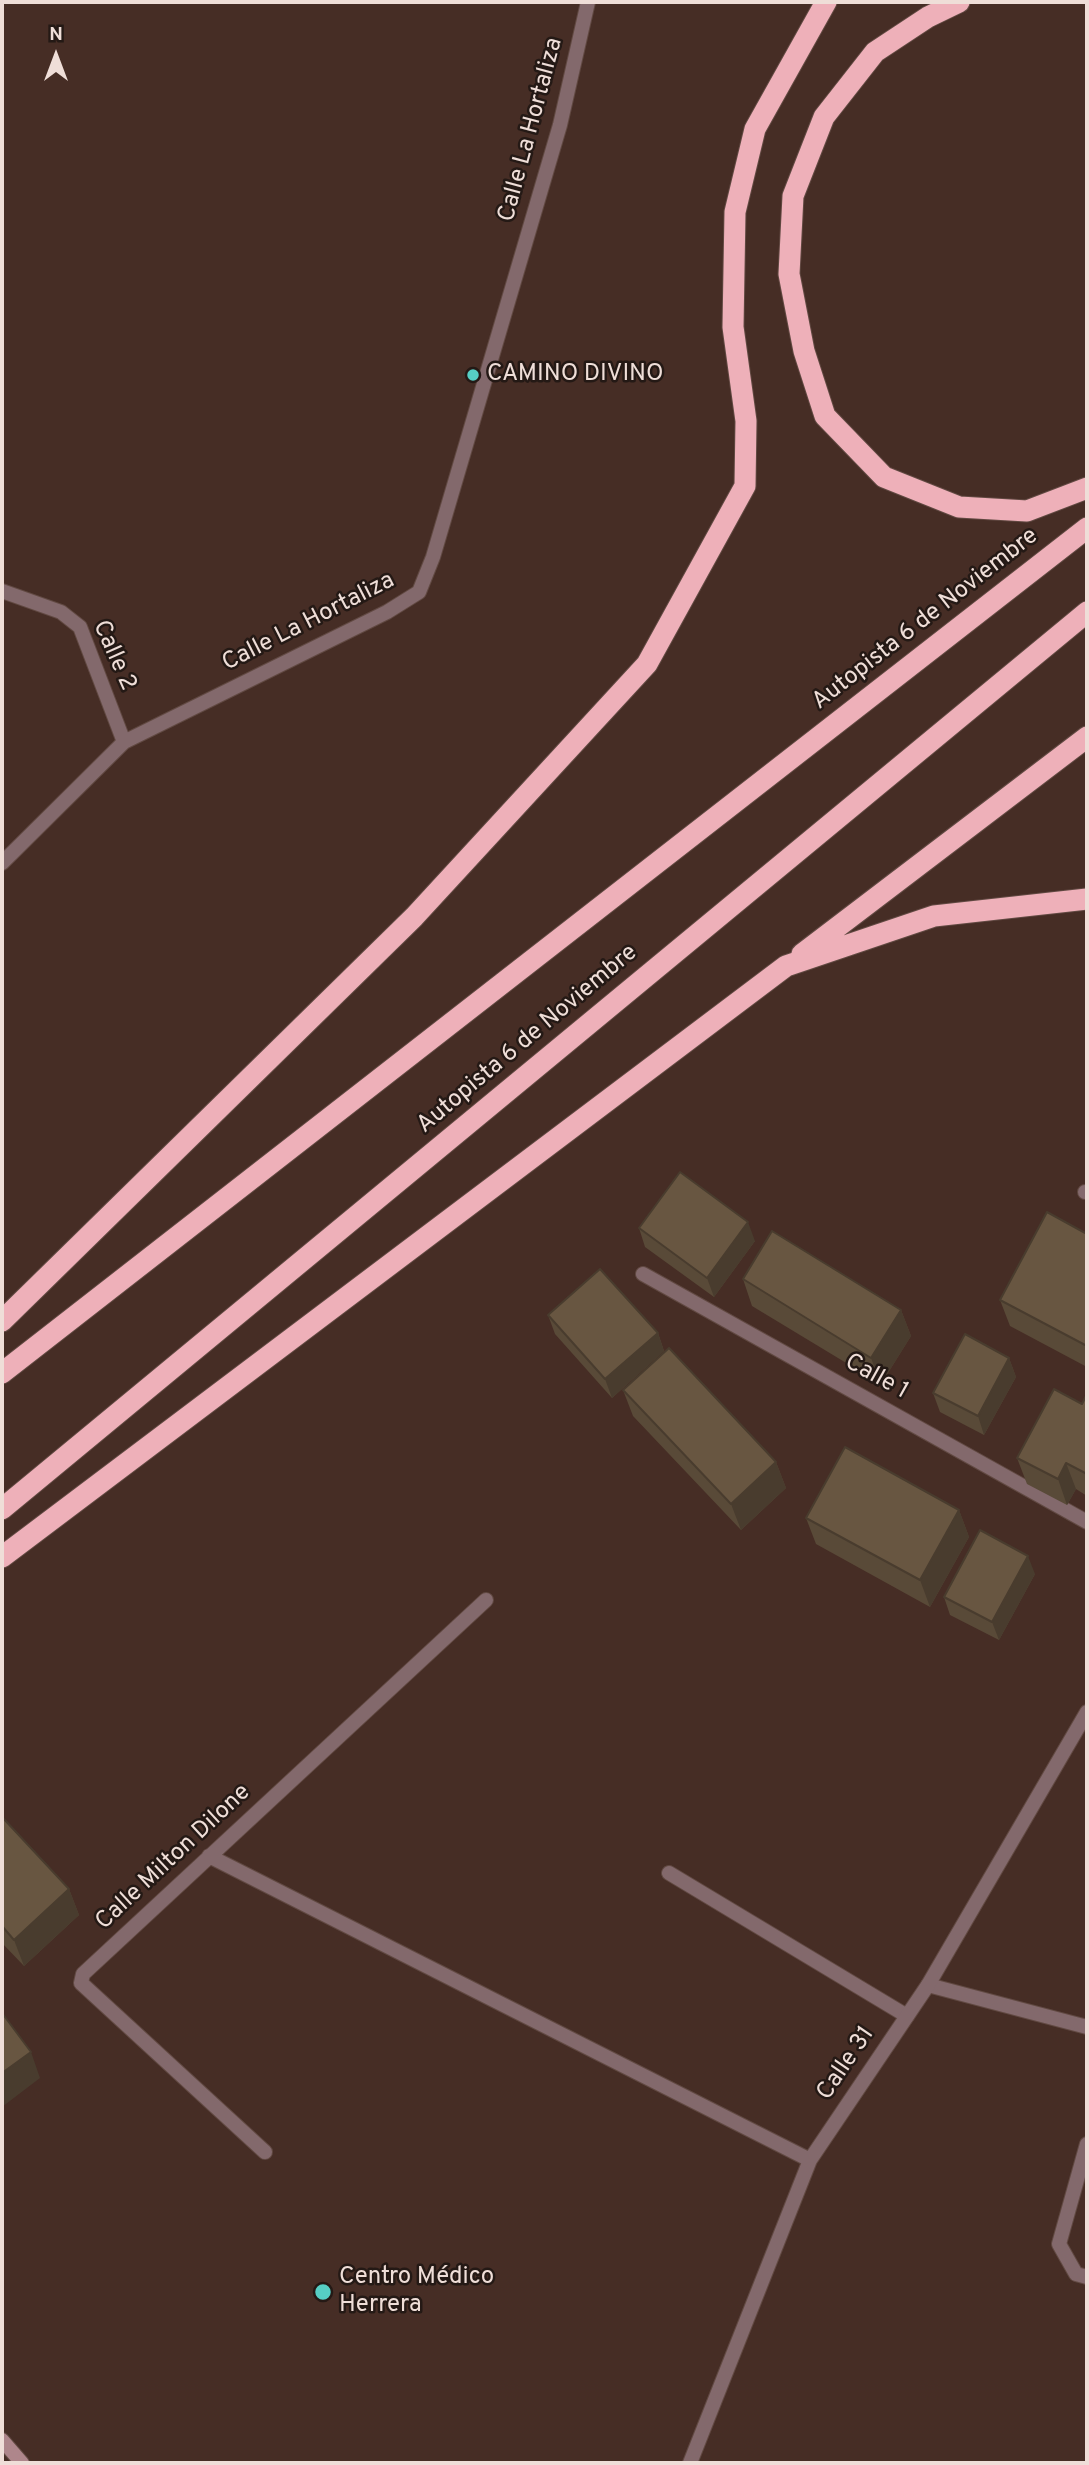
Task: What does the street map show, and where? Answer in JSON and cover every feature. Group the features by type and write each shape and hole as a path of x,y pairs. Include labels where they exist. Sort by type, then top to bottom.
{"highway":[{"path":"2,1321 414,917 647,664 745,486 746,421 733,327 735,212 755,129 826,2"},
{"path":"959,2 928,17 876,52 824,117 793,196 789,274 804,351 825,416 884,477 959,507 1027,511 1087,488"},
{"name":"Autopista 6 de Noviembre","path":"2,1374 1087,528"},
{"name":"Autopista 6 de Noviembre","path":"2,1510 1087,612"},
{"path":"2,1557 875,900 1087,737"},
{"path":"786,966 934,916 1087,899"}],"street":[{"name":"Calle La Hortaliza","path":"2,863 124,742 387,612 418,592 433,557 560,125 587,2"},
{"name":"Calle 2","path":"2,591 61,612 79,627 124,742"},
{"name":"Calle 1","path":"643,1274 1087,1522"},
{"name":"Calle Milton Dilone","path":"265,2152 81,1983 83,1974 486,1600"},
{"name":"Calle 31","path":"690,2463 810,2160 928,1985 1087,1712"},
{"path":"209,1856 810,2160"},
{"path":"669,1873 907,2016"},
{"path":"928,1985 1087,2027"},
{"path":"1087,2144 1059,2244 1076,2274 1087,2277"},
{"path":"2,2440 22,2463"}],"building":[{"path":"680,1172 748,1222 707,1278 639,1228"},
{"path":"1047,1212 1087,1234 1087,1346 1000,1300"},
{"path":"772,1231 901,1310 871,1358 743,1279"},
{"path":"600,1269 658,1333 605,1379 548,1315"},
{"path":"965,1334 1009,1358 978,1416 933,1393"},
{"path":"669,1348 776,1462 731,1504 623,1390"},
{"path":"1054,1389 1082,1404 1087,1394 1087,1474 1066,1463 1058,1479 1017,1458"},
{"path":"845,1447 959,1510 920,1580 806,1518"},
{"path":"980,1530 1028,1556 992,1622 944,1597"},
{"path":"2,1817 69,1889 14,1940 2,1926"},
{"path":"2,2013 31,2052 2,2073"}],"place":[{"name":"CAMINO DIVINO","path":"473,375"},
{"name":"Centro Médico Herrera","path":"323,2292"}]}
